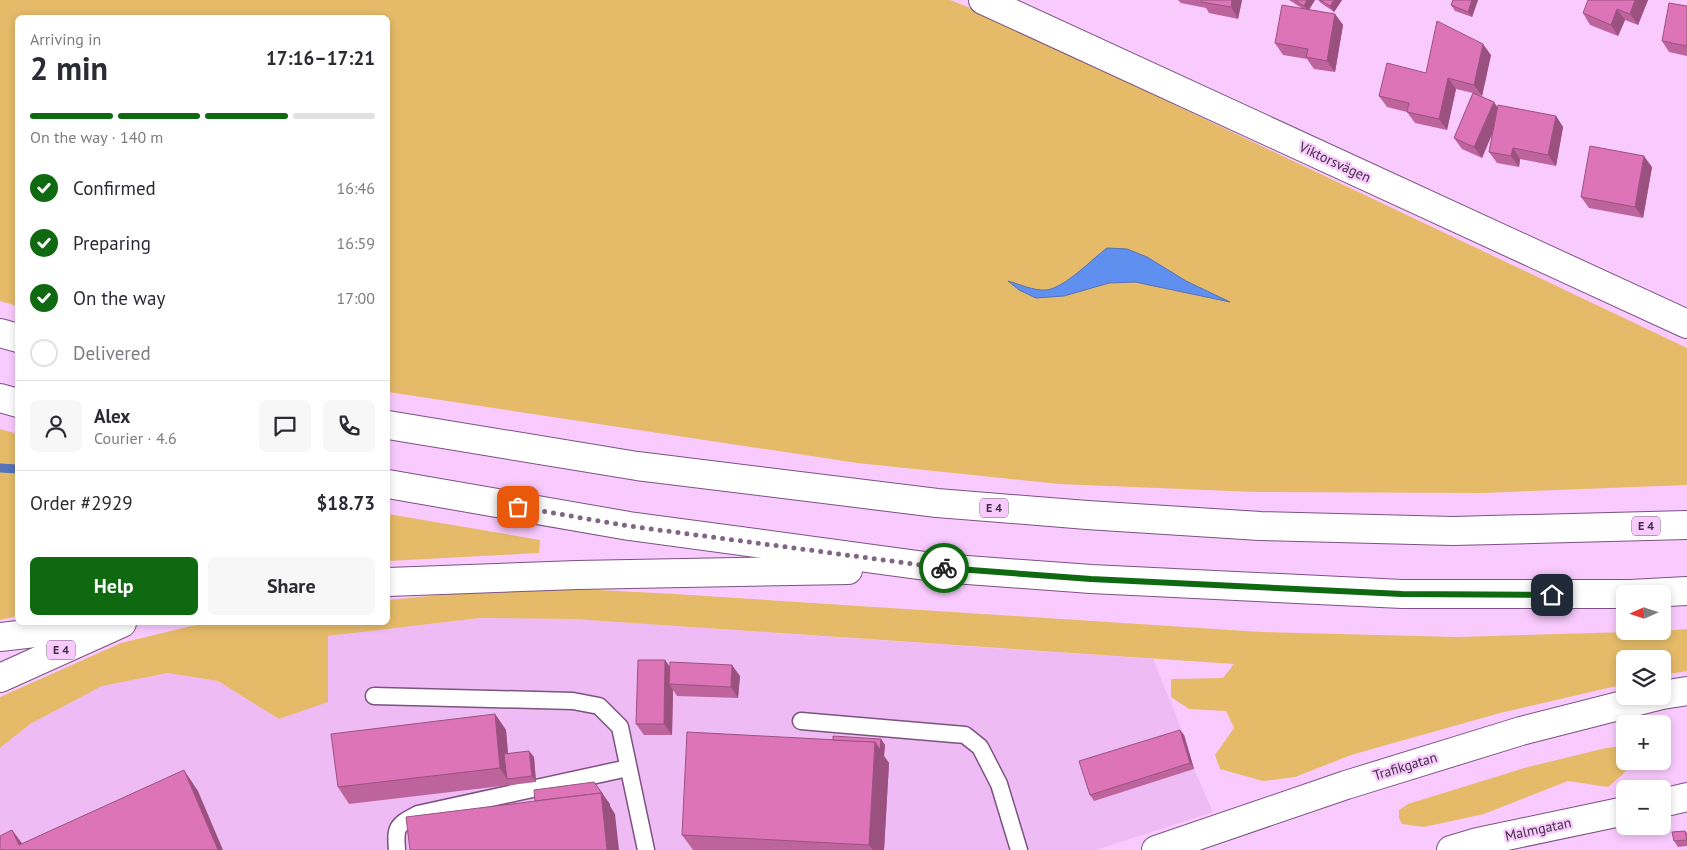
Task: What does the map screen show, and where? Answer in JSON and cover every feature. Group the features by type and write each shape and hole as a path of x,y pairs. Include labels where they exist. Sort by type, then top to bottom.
{"main road":[{"name":"Viktorsvägen","path":"986,1 1687,324"},
{"path":"0,333 15,337"},
{"path":"0,398 15,402"},
{"name":"E 4","path":"390,425 647,468 937,503 1087,515 1260,526 1453,531 1687,525"},
{"path":"390,484 629,526 940,568 1091,579 1402,594 1616,594"},
{"path":"390,582 577,575 940,568"},
{"path":"1671,592 1687,591"},
{"name":"E 4","path":"0,637 105,625"},
{"name":"E 4","path":"0,678 119,625"},
{"path":"1671,694 1687,691"},
{"name":"Trafikgatan","path":"1156,850 1346,785 1520,731 1623,705"},
{"path":"1671,801 1687,797"},
{"name":"Malmgatan","path":"1451,850 1478,842 1616,813"}],"lane":[{"path":"374,696 573,702 600,706 620,727 646,850"},
{"path":"801,721 965,735 980,747 999,784 1019,850"},
{"path":"397,850 395,833 402,822 418,814 628,768"}],"shaded area":[{"path":"0,0 950,0 973,9 1687,348 1687,485 1482,493 1256,492 1059,484 857,463 390,392 390,15 15,15 15,305 0,301"},
{"path":"0,429 15,433 15,616 0,620"},
{"path":"390,514 540,540 539,553 390,561"},
{"path":"579,589 1261,632 1457,637 1616,632 1616,640 1671,640 1671,630 1687,629 1687,671 1671,674 1671,650 1616,650 1616,686 1500,713 1351,755 1295,777 1263,781 1220,769 1215,755 1234,728 1226,711 1189,709 1171,697 1171,679 1223,678 1234,664 573,619 480,618 328,636 328,702 279,719 218,681 168,673 102,686 30,724 0,748 0,697 121,643 196,625 390,625 390,600 481,591"},
{"path":"480,618 573,619 1153,659 1184,735 1194,769 1213,812 1096,850 0,850 0,748 30,724 102,686 168,673 218,681 279,719 327,702 328,636"},
{"path":"1616,747 1616,770 1626,770 1608,787 1568,781 1484,814 1424,827 1402,824 1399,818 1399,810 1408,804 1528,767"}],"water":[{"path":"1107,248 1127,249 1147,257 1186,281 1230,302 1135,282 1109,283 1064,296 1036,298 1019,290 1008,281 1037,289 1046,290 1053,288 1070,279"}],"building":[{"path":"1202,0 1232,0 1231,7 1201,2"},
{"path":"1295,0 1307,0 1304,6"},
{"path":"1320,0 1334,0 1330,6"},
{"path":"1453,0 1472,0 1468,12 1451,5"},
{"path":"1588,0 1635,0 1630,14 1617,9 1611,25 1583,13"},
{"path":"1669,3 1687,6 1687,46 1662,41"},
{"path":"1282,5 1335,14 1327,61 1306,57 1308,49 1275,43"},
{"path":"1437,21 1483,44 1474,85 1448,78 1439,119 1407,112 1409,103 1379,96 1387,63 1426,73"},
{"path":"1473,93 1494,102 1474,147 1454,138"},
{"path":"1498,105 1556,116 1548,155 1513,148 1511,156 1489,152"},
{"path":"1590,146 1644,156 1635,207 1581,197"},
{"path":"638,660 665,660 664,724 636,724"},
{"path":"670,662 732,665 731,687 669,684"},
{"path":"495,714 500,768 338,787 331,734"},
{"path":"1180,730 1190,763 1090,795 1079,761"},
{"path":"687,732 875,742 869,845 682,835"},
{"path":"833,736 881,739 880,750 875,742 833,740"},
{"path":"529,751 532,776 507,779 504,754"},
{"path":"184,770 218,850 0,850 0,836 12,830 19,845"},
{"path":"594,782 602,793 602,795 601,793 535,801 534,790"},
{"path":"601,793 607,850 410,850 406,817"},
{"path":"1685,831 1687,840 1674,841 1672,832"}],"waterway":[{"path":"0,468 15,469"}],"way so far":[{"path":"518,507 629,526 944,568"}],"route":[{"path":"944,568 1091,579 1402,594 1552,595"}]}
